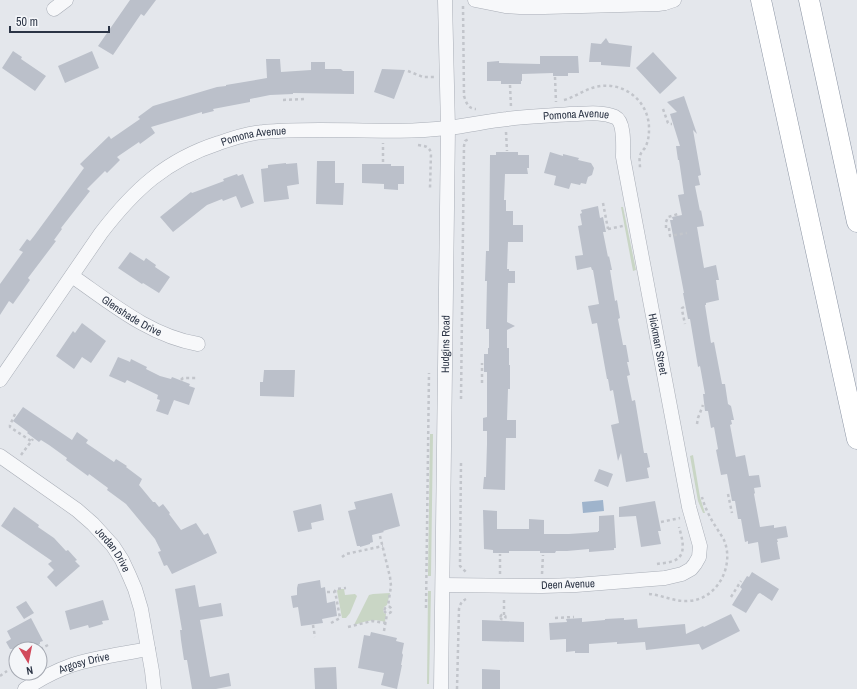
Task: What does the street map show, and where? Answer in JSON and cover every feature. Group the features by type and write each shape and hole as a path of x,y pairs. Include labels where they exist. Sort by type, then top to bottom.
{"highway":[{"path":"761,0 857,439"},
{"path":"809,0 857,222"}],"street":[{"path":"54,9 66,0"},
{"name":"Hudgins Road","path":"441,689 448,128 448,76 445,0"},
{"path":"476,0 505,6 544,4 658,4 674,0"},
{"name":"Pomona Avenue","path":"0,380 117,213 150,180 180,160 199,150 237,137 262,132 323,130 428,130 595,113 608,114 617,118"},
{"name":"Hickman Street","path":"617,118 622,130 623,156 685,518 700,546 699,557 691,568"},
{"name":"Glenshade Drive","path":"72,276 142,324 181,341 198,344"},
{"name":"Jordan Drive","path":"0,456 86,516 113,546 122,560 135,589 141,609 154,689"},
{"name":"Deen Avenue","path":"443,585 500,579 542,579 594,584 666,578 682,574 691,568"},
{"name":"Argosy Drive","path":"25,689 42,678 72,665 148,649"}],"path":[{"path":"463,0 464,96 469,107 472,109 482,108"},
{"path":"408,71 423,77 448,76"},
{"path":"555,77 556,102"},
{"path":"507,151 510,85"},
{"path":"551,102 568,99 587,89 602,85 618,87 630,91 641,103 647,115 650,129 648,142 640,155 641,173"},
{"path":"283,100 304,99"},
{"path":"498,133 509,121 515,104"},
{"path":"506,105 509,121"},
{"path":"663,109 668,123 672,124"},
{"path":"383,131 383,162"},
{"path":"461,399 464,146 465,141 476,138"},
{"path":"418,145 426,146 431,153 430,188"},
{"path":"603,203 607,229 623,226"},
{"path":"678,214 668,217 666,222 670,236 687,233"},
{"path":"622,220 624,231"},
{"path":"684,307 682,310 685,324"},
{"path":"482,363 482,382"},
{"path":"426,608 429,373"},
{"path":"181,380 183,378 197,378"},
{"path":"697,424 703,405"},
{"path":"14,465 32,440 10,427 15,414"},
{"path":"461,463 460,566 467,572"},
{"path":"646,593 683,601 694,600 703,597 714,590 724,576 728,560 727,547 724,539 710,518 701,494"},
{"path":"728,494 732,513"},
{"path":"677,513 685,518"},
{"path":"661,522 685,518"},
{"path":"655,564 673,561 680,555 683,547 685,518"},
{"path":"380,536 391,586 388,606 384,609 385,613 387,614 384,631"},
{"path":"342,557 346,554 383,546"},
{"path":"500,554 500,579"},
{"path":"542,579 543,555"},
{"path":"493,572 500,579"},
{"path":"500,579 506,572"},
{"path":"542,579 548,573"},
{"path":"731,597 741,581"},
{"path":"327,592 335,592 336,589 346,588"},
{"path":"331,623 340,618 335,592"},
{"path":"457,689 459,609 462,601 469,599"},
{"path":"497,599 511,599"},
{"path":"387,614 390,613 391,610 388,606"},
{"path":"555,618 574,617"},
{"path":"348,627 372,621 386,623"},
{"path":"313,625 314,637"},
{"path":"0,676 7,671"}],"green space":[{"path":"621,207 623,207 636,270 633,271"},
{"path":"430,434 433,434 431,576 428,576"},
{"path":"693,455 700,497 705,513 703,513 698,501 690,456"},
{"path":"338,589 344,589 345,595 355,594 357,596 350,613 346,618 342,618 337,591"},
{"path":"428,591 431,591 429,684 427,684"},
{"path":"390,593 387,605 383,609 386,614 385,622 372,620 354,625 369,595"}],"water":[{"path":"603,500 604,511 583,513 582,502"}],"building":[{"path":"130,0 156,0 144,16 141,14 113,55 98,46"},
{"path":"606,38 609,43 632,46 630,67 601,65 601,62 589,62 591,43 601,44"},
{"path":"13,51 22,57 21,59 46,76 35,91 2,68"},
{"path":"92,51 99,68 65,83 58,66"},
{"path":"653,52 677,78 660,94 636,68"},
{"path":"540,56 578,56 579,73 568,73 568,76 553,76 553,73 522,74 521,84 501,84 501,81 487,81 487,62 499,61 499,63 540,64"},
{"path":"266,59 280,59 281,72 311,70 311,62 325,62 325,69 354,71 354,94 293,93 270,95 250,99 250,102 213,109 214,111 202,114 202,112 151,127 155,133 140,144 139,142 117,157 120,160 107,173 105,171 87,189 90,191 61,228 62,229 54,240 56,241 28,278 30,280 13,304 9,301 0,315 0,284 23,252 19,250 27,239 30,241 34,236 84,168 80,164 109,136 111,139 140,119 138,117 153,106 217,87 267,78"},
{"path":"382,69 405,70 394,99 374,92"},
{"path":"684,96 697,134 693,130 701,175 698,176 700,185 695,186 704,226 697,227 704,268 716,265 719,280 716,280 719,300 706,303 705,305 711,343 714,342 722,384 725,384 728,404 731,406 734,420 731,420 732,424 730,425 736,457 745,455 749,476 759,475 761,487 754,488 754,494 760,527 774,525 774,528 786,526 788,537 777,539 780,559 761,563 758,542 748,544 748,541 745,542 741,519 738,519 735,501 732,501 727,474 721,475 716,450 718,449 714,427 711,428 708,411 705,411 703,394 705,394 700,366 698,367 690,319 688,319 670,220 673,220 672,217 682,215 678,195 684,194 676,146 680,146 670,114 677,112 667,102"},
{"path":"496,152 518,152 518,155 529,155 529,168 527,168 528,174 505,174 504,200 506,200 506,211 513,211 513,225 523,225 523,242 508,242 507,269 509,269 509,271 515,271 515,283 508,283 507,322 515,326 507,330 507,348 509,348 510,365 510,389 508,389 507,420 516,420 516,438 506,438 505,490 483,489 484,477 486,477 487,444 487,431 483,431 483,418 487,417 487,372 484,372 484,354 488,354 489,348 489,329 486,329 486,251 489,251 490,155 496,155"},
{"path":"550,152 563,156 563,154 579,158 578,160 591,163 594,168 592,175 588,177 586,184 581,183 580,185 571,183 569,189 554,185 556,176 544,173"},
{"path":"317,161 335,161 335,183 344,183 343,205 316,204"},
{"path":"297,163 299,184 287,186 289,199 264,202 261,169 268,168 268,165"},
{"path":"362,164 391,164 391,166 404,166 404,184 398,184 398,190 384,189 384,184 362,183"},
{"path":"237,174 238,176 243,174 254,203 241,208 236,196 223,201 222,199 207,205 173,232 160,217 191,192 192,193 224,181 223,179"},
{"path":"598,206 600,218 603,217 606,232 603,232 612,270 610,270 615,301 617,300 620,318 618,319 623,345 626,345 629,362 627,362 630,375 627,376 632,401 635,400 644,453 647,453 650,467 647,468 649,478 626,482 621,453 618,461 611,425 619,423 613,390 610,391 607,379 597,323 592,324 588,306 599,304 593,270 591,267 577,270 575,256 583,255 578,226 582,225 580,214 582,213 581,210"},
{"path":"130,252 144,261 146,258 156,265 155,267 170,277 159,293 118,268"},
{"path":"82,323 106,341 91,363 82,357 74,369 56,356 73,331 75,333"},
{"path":"118,357 130,362 131,359 160,376 171,379 172,377 190,384 189,386 195,388 189,405 174,400 168,415 156,411 160,400 157,399 158,395 127,380 125,383 109,376"},
{"path":"264,370 295,370 294,397 260,396 260,382 263,382"},
{"path":"23,407 72,440 77,432 88,440 86,443 114,462 116,459 127,466 126,467 142,479 139,485 153,502 155,502 159,507 163,504 181,530 196,523 204,535 208,533 217,553 172,574 167,565 164,566 158,552 161,551 155,539 126,504 89,474 88,476 49,445 41,440 39,442 13,421"},
{"path":"599,469 613,474 608,487 594,481"},
{"path":"392,493 400,526 372,535 373,542 370,544 360,547 357,546 348,511 356,509 354,502"},
{"path":"655,501 661,531 658,531 661,544 641,547 636,516 619,517 619,507"},
{"path":"321,504 324,520 311,523 312,529 298,532 293,511"},
{"path":"14,507 39,525 38,527 54,538 77,560 75,561 80,566 56,587 47,577 54,570 48,564 52,561 1,526"},
{"path":"483,510 497,511 497,529 529,529 529,519 544,520 544,534 598,532 599,516 614,515 616,548 614,548 614,550 589,552 589,549 556,551 555,553 540,553 540,551 509,551 509,553 493,553 493,550 484,549"},
{"path":"752,572 779,589 772,601 760,593 758,594 746,613 732,605 742,589 740,587 747,576 749,577"},
{"path":"320,580 321,588 325,587 327,603 335,601 337,616 322,619 323,623 301,626 298,607 293,608 291,596 297,595 298,584"},
{"path":"195,585 199,607 221,603 223,616 200,620 210,677 229,673 231,686 216,689 192,689 187,660 184,660 180,630 182,630 175,589"},
{"path":"103,600 109,620 102,621 103,624 89,628 88,625 70,630 65,611"},
{"path":"26,601 34,613 24,619 16,607"},
{"path":"731,614 740,631 702,650 699,644 646,650 645,642 617,644 617,642 589,644 589,653 575,653 575,651 566,652 566,639 550,640 549,623 567,622 566,619 582,618 582,622 605,619 637,619 638,628 685,624 686,634"},
{"path":"31,618 43,641 8,641 8,646 6,642 11,639 7,631"},
{"path":"482,620 524,622 524,642 482,641"},
{"path":"371,632 397,638 396,641 404,643 402,665 397,689 381,685 384,673 358,668 364,635 370,636"},
{"path":"336,667 337,689 315,689 314,668"},
{"path":"482,669 500,670 500,689 482,689"}]}
